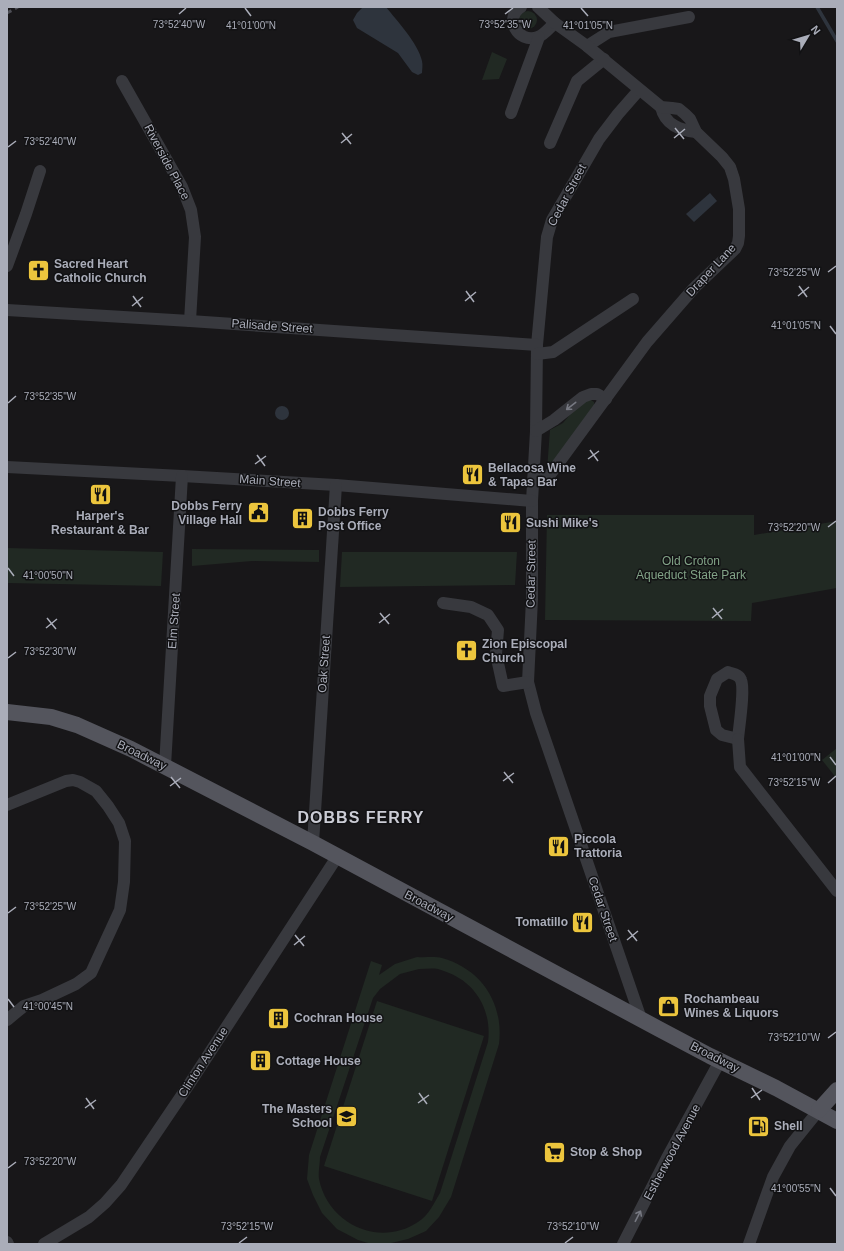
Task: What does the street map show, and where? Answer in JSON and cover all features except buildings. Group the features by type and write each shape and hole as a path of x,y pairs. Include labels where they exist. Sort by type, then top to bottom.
{"main road":[{"name":"Broadway","path":"7,712 51,717 77,725 108,738 165,766 720,1061 819,1110 837,1121"},
{"path":"819,1110 837,1090"}],"street":[{"path":"521,7 514,16 513,24 516,31 522,36 530,39 539,37"},
{"path":"538,7 555,23 604,59 639,90"},
{"path":"587,46 609,32 689,17"},
{"path":"511,113 539,37 555,23"},
{"path":"550,143 577,81 604,59"},
{"name":"Riverside Place","path":"122,81 182,187 191,210 195,237 190,321"},
{"name":"Draper Lane","path":"533,482 549,476 647,342 676,307 734,249 738,243 739,209 730,167 722,157 696,132 684,131 677,128 662,113 661,107 639,90"},
{"name":"Cedar Street","path":"639,90 599,139 552,220 547,237 537,349 536,431 532,501 532,598 528,682 536,713 641,1019"},
{"path":"7,266 40,171"},
{"name":"Palisade Street","path":"7,310 190,321 537,349 553,352 633,299"},
{"path":"536,431 554,420 583,397 591,394 597,394 606,398"},
{"name":"Main Street","path":"7,467 182,476 532,501"},
{"name":"Elm Street","path":"165,766 182,476"},
{"name":"Oak Street","path":"312,843 336,486"},
{"path":"443,603 471,607 488,615 498,630 496,654 503,686 528,682"},
{"path":"738,739 722,735 716,730 710,706 710,696 717,679 728,672 736,674 741,679 742,687 738,739 740,768 837,891"},
{"path":"7,805 66,781 73,780 80,782 96,792 108,806 119,823 125,841 124,882 120,910 90,972 76,984 42,1000 24,1006 7,1020"},
{"name":"Clinton Avenue","path":"44,1244 89,1217 105,1203 121,1185 193,1078 337,857"},
{"name":"Estherwood Avenue","path":"624,1244 720,1061"},
{"path":"748,1244 773,1177 790,1146 819,1110"}],"green space":[{"path":"528,11 534,14 537,20 534,26 528,29 522,26 519,20 522,14"},
{"path":"492,52 507,59 499,79 482,80"},
{"path":"587,400 594,402 594,406 547,470 550,430 563,423 573,411"},
{"name":"Old Croton Aqueduct State Park","path":"547,515 754,515 754,535 837,521 837,588 752,603 751,621 545,620"},
{"path":"7,548 163,552 161,586 7,583"},
{"path":"192,549 319,550 319,562 252,561 192,566"},
{"path":"342,552 517,552 515,585 340,587"},
{"path":"837,748 837,779 822,760"},
{"path":"417,957 436,957 456,963 468,970 487,990 493,1002 498,1015 500,1029 499,1044 451,1197 439,1217 426,1231 408,1239 387,1244 368,1243 358,1240 337,1229 322,1213 307,1179 309,1155 371,961 382,965 379,975 395,964","holes":["419,969 438,969 449,973 459,978 475,992 485,1010 488,1020 488,1042 440,1193 433,1205 422,1219 403,1229 387,1233 372,1232 357,1227 344,1219 333,1208 324,1195 319,1179 320,1157 373,998 380,989 400,974"]},
{"path":"377,1001 484,1036 432,1201 324,1166"}],"shaded area":[{"path":"363,7 386,7 407,32 420,54 422,61 422,73 418,75 412,72 398,53 357,28 353,20"},
{"path":"710,193 717,201 694,222 686,214"},
{"path":"279,406 285,406 289,410 289,416 285,420 279,420 275,416 275,410"}],"waterway":[{"path":"817,7 837,41"}],"railway":[{"path":"7,13 18,7"}],"place":[{"name":"Sacred Heart Catholic Church","path":"39,271"},
{"name":"Bellacosa Wine & Tapas Bar","path":"473,475"},
{"name":"Harper's Restaurant & Bar","path":"100,495"},
{"name":"Dobbs Ferry Village Hall","path":"258,513"},
{"name":"Dobbs Ferry Post Office","path":"302,519"},
{"name":"Sushi Mike's","path":"511,523"},
{"name":"Zion Episcopal Church","path":"466,651"},
{"name":"Piccola Trattoria","path":"559,846"},
{"name":"Tomatillo","path":"583,922"},
{"name":"Rochambeau Wines & Liquors","path":"669,1006"},
{"name":"Cochran House","path":"278,1018"},
{"name":"Cottage House","path":"261,1061"},
{"name":"The Masters School","path":"347,1116"},
{"name":"Shell","path":"758,1126"},
{"name":"Stop & Shop","path":"554,1152"}],"district":[{"name":"DOBBS FERRY","path":"361,817"}]}
